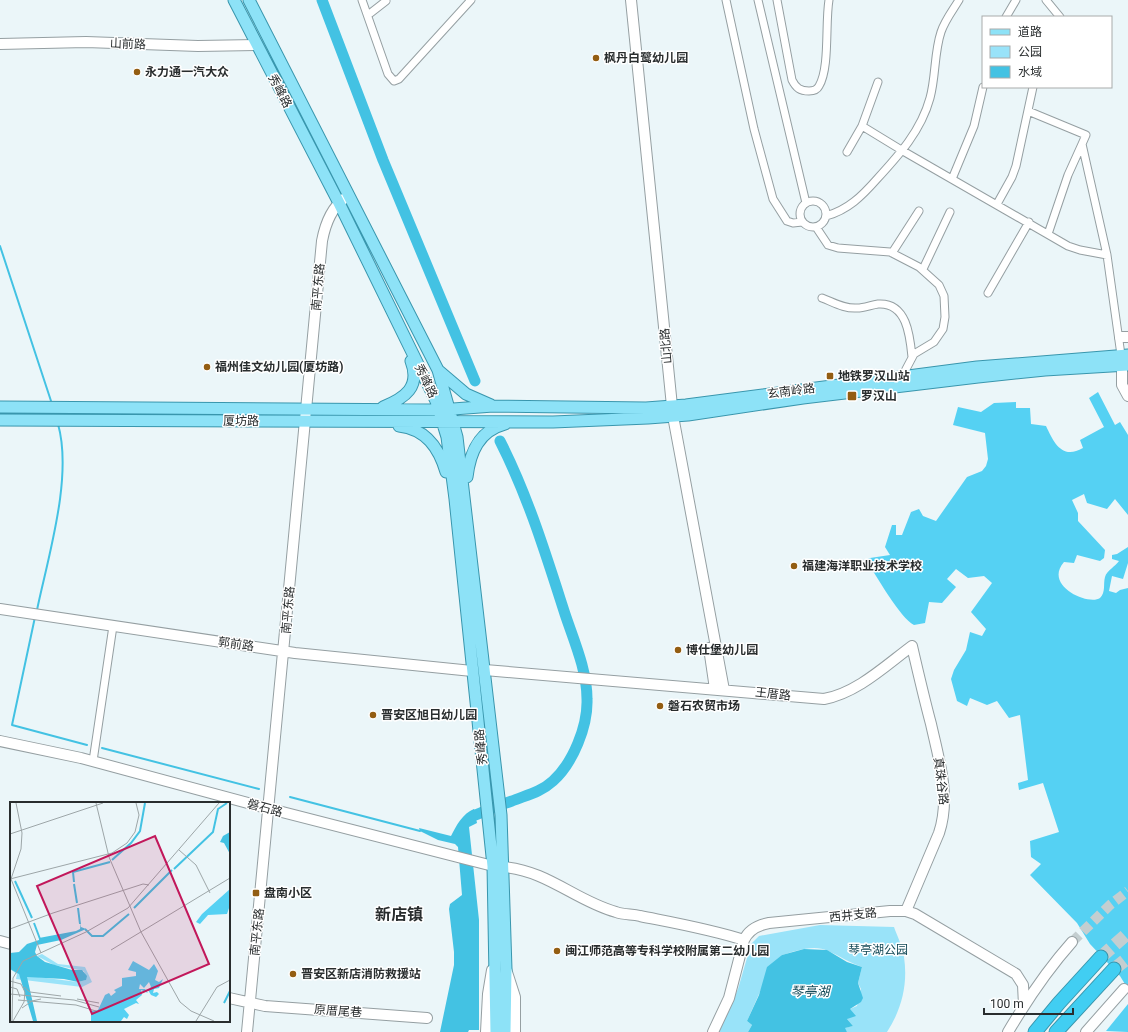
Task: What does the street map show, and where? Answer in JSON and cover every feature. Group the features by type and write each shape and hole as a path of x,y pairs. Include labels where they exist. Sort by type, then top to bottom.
{"highway":[{"path":"1035,1032 1101,957"},
{"path":"1056,1032 1114,969"}],"main road":[{"name":"秀峰路","path":"234,0 340,206 406,341 445,410"},
{"name":"秀峰路","path":"249,0 438,370 445,410 465,492 501,815 498,867"},
{"path":"380,409 401,399 412,385 414,368 406,341"},
{"name":"玄南岭路","path":"482,422 553,422 670,412 977,367 1125,360"},
{"path":"438,370 477,404"},
{"name":"玄南岭路","path":"477,404 493,406 670,412"},
{"name":"厦坊路","path":"0,420 60,422 309,415 380,409 445,410 477,404"},
{"name":"厦坊路","path":"0,407 309,415 382,422 482,422"},
{"path":"465,492 470,456 478,441 486,433 496,427 515,421"},
{"path":"382,422 412,429 429,439 441,457 455,499"},
{"name":"秀峰路","path":"449,422 455,499 488,822 498,867"},
{"path":"498,867 495,950 506,1032"},
{"path":"496,1032 506,969 498,867"}],"street":[{"path":"362,0 388,74 394,80 400,79 471,0"},
{"path":"368,15 385,0"},
{"name":"山北路","path":"625,0 670,412 720,689"},
{"name":"山北路","path":"631,0 670,412"},
{"path":"726,0 754,129 773,199 787,221 793,223 802,222 808,226 816,227 824,223 826,216 825,207 816,201 806,203 801,209 800,214 802,222"},
{"path":"758,0 806,203"},
{"path":"777,0 792,80 795,87 802,91 812,91 819,88 822,78 825,60 826,15 829,0"},
{"path":"826,216 837,214 857,201 903,151 913,136 927,108 932,89 941,30 959,0"},
{"path":"1007,16 1016,0"},
{"path":"1046,0 1059,16"},
{"name":"山前路","path":"0,44 86,42 198,46 256,45"},
{"path":"847,152 862,126 878,82"},
{"path":"952,179 972,130 983,88"},
{"path":"998,204 1014,171 1033,88"},
{"path":"1028,111 1086,135 1068,175 1048,234"},
{"path":"862,126 903,151 1074,248 1107,255"},
{"path":"1082,144 1124,337 1125,360 1122,385 1128,396"},
{"name":"南平东路","path":"248,1032 253,1003 273,810 309,415 322,241 328,222 340,206 349,198"},
{"path":"892,253 919,211"},
{"path":"923,269 950,212"},
{"path":"988,293 1029,222"},
{"path":"816,227 828,245 838,248 892,253 923,269 939,285 944,296 946,317 943,329 934,342 912,357 905,371"},
{"path":"822,298 848,308 888,305 899,312 906,322 910,338 912,357"},
{"name":"郭前路","path":"0,609 287,651 472,671"},
{"path":"93,761 113,626"},
{"name":"王厝路","path":"485,670 814,698 833,697 854,688 912,646"},
{"name":"真珠谷路","path":"906,911 939,833 943,820 945,802 939,760 912,646"},
{"name":"磐石路","path":"0,741 93,761 460,859 498,867"},
{"path":"498,867 520,868 539,875 617,913 704,929 744,940 729,998 713,1032"},
{"name":"西井支路","path":"744,940 748,933 755,928 769,923 906,911 925,919 1016,974 1023,985 1024,1005"},
{"path":"0,941 10,944"},
{"path":"1008,1032 1024,1005 1047,972 1072,942"},
{"path":"486,1032 488,994 495,950"},
{"path":"506,969 515,997 515,1032"},
{"path":"1086,1032 1124,989"},
{"name":"原厝尾巷","path":"230,998 253,1003 427,1018"},
{"name":"南平东路","path":"253,1003 253,1032"}],"green space":[{"name":"琴亭湖公园","path":"820,925 894,927 903,953 905,977 903,996 897,1014 887,1032 847,1032 844,1028 853,1026 847,1019 850,1009 857,1006 861,989 858,983 862,967 823,949 811,948 782,955 763,985 747,1021 752,1025 748,1032 718,1032 738,989 751,944 759,936"}],"shaded area":[{"path":"1098,392 1115,425 1120,422 1128,435 1128,515 1115,499 1107,509 1087,503 1084,494 1072,500 1078,513 1078,521 1105,550 1104,558 1100,561 1077,555 1074,563 1064,562 1059,571 1059,579 1063,586 1078,596 1094,600 1100,598 1103,593 1106,575 1109,570 1119,561 1112,559 1112,555 1117,554 1128,547 1128,563 1123,579 1112,576 1109,591 1116,593 1120,590 1128,588 1128,989 1120,976 1090,944 1077,923 1030,875 1041,864 1031,857 1030,841 1059,832 1043,783 1019,790 1018,783 1028,780 1020,715 1009,718 997,701 987,705 970,698 967,706 957,701 951,679 954,670 966,650 970,632 982,636 986,629 971,612 992,583 984,576 968,578 956,569 947,579 956,587 942,603 929,602 925,623 914,625 908,621 895,605 866,560 890,555 885,547 892,525 896,525 896,535 902,535 911,512 919,509 923,516 936,521 967,477 982,471 986,466 988,459 985,433 953,425 958,407 981,412 994,403 1016,402 1016,408 1030,408 1031,424 1046,426 1056,444 1064,451 1069,452 1083,448 1080,440 1104,427 1089,398"},
{"path":"1128,1004 1128,1032 1106,1031"}],"water":[{"path":"474,809 477,823 469,827 479,920 479,1030 469,1030 468,1032 440,1032 454,965 449,909 450,904 462,895 458,847 455,844 438,840 420,831 419,828 451,836 463,817"},
{"name":"琴亭湖","path":"804,949 827,950 847,962 862,967 858,983 863,998 861,1002 850,1009 856,1016 847,1019 853,1026 845,1028 847,1032 748,1032 752,1025 747,1021 759,995 767,967 782,955"}],"waterway":[{"path":"322,0 383,160 475,381"},
{"path":"0,246 52,404"},
{"path":"37,610 61,492 63,468 62,445 58,424"},
{"path":"475,815 534,793 553,781 573,754 582,732 587,710 585,677 579,656 536,526 500,441"},
{"path":"35,617 12,725 87,745"},
{"path":"102,748 259,789"},
{"path":"290,797 420,831"}],"tunnel":[{"path":"1072,942 1110,905 1128,891"},
{"path":"1101,957 1128,933"},
{"path":"1114,969 1128,958"}],"place":[{"name":"枫丹白鹭幼儿园","path":"596,58"},
{"name":"永力通一汽大众","path":"137,72"},
{"name":"福州佳文幼儿园(厦坊路)","path":"207,367"},
{"name":"地铁罗汉山站","path":"830,376"},
{"name":"罗汉山","path":"852,396"},
{"name":"福建海洋职业技术学校","path":"794,566"},
{"name":"博仕堡幼儿园","path":"678,650"},
{"name":"磐石农贸市场","path":"660,706"},
{"name":"晋安区旭日幼儿园","path":"373,715"},
{"name":"盘南小区","path":"256,893"},
{"name":"闽江师范高等专科学校附属第二幼儿园","path":"557,951"},
{"name":"晋安区新店消防救援站","path":"293,974"}],"district":[{"name":"新店镇","path":"399,914"}]}
